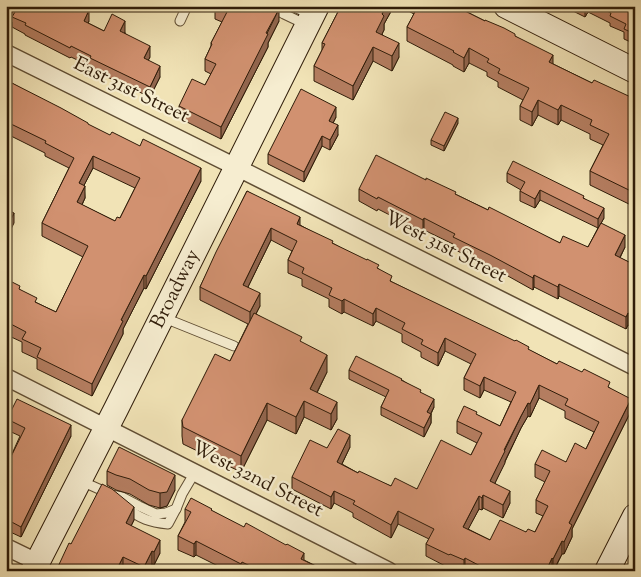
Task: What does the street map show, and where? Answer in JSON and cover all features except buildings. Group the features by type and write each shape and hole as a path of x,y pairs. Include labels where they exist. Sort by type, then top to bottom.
{"street":[{"path":"506,6 635,71"},
{"name":"Broadway","path":"35,567 236,167 307,13"},
{"name":"East 31st Street","path":"6,53 236,167"},
{"name":"West 31st Street","path":"236,167 635,367"},
{"name":"West 32nd Street","path":"6,377 196,472 361,565 389,571"},
{"path":"607,571 635,516"},
{"path":"6,547 35,567"}],"lane":[{"path":"180,21 187,6"},
{"path":"270,6 284,14 307,13"},
{"path":"162,317 234,346"},
{"path":"79,481 116,497 133,512 150,522 168,524 182,494 196,472"}]}
